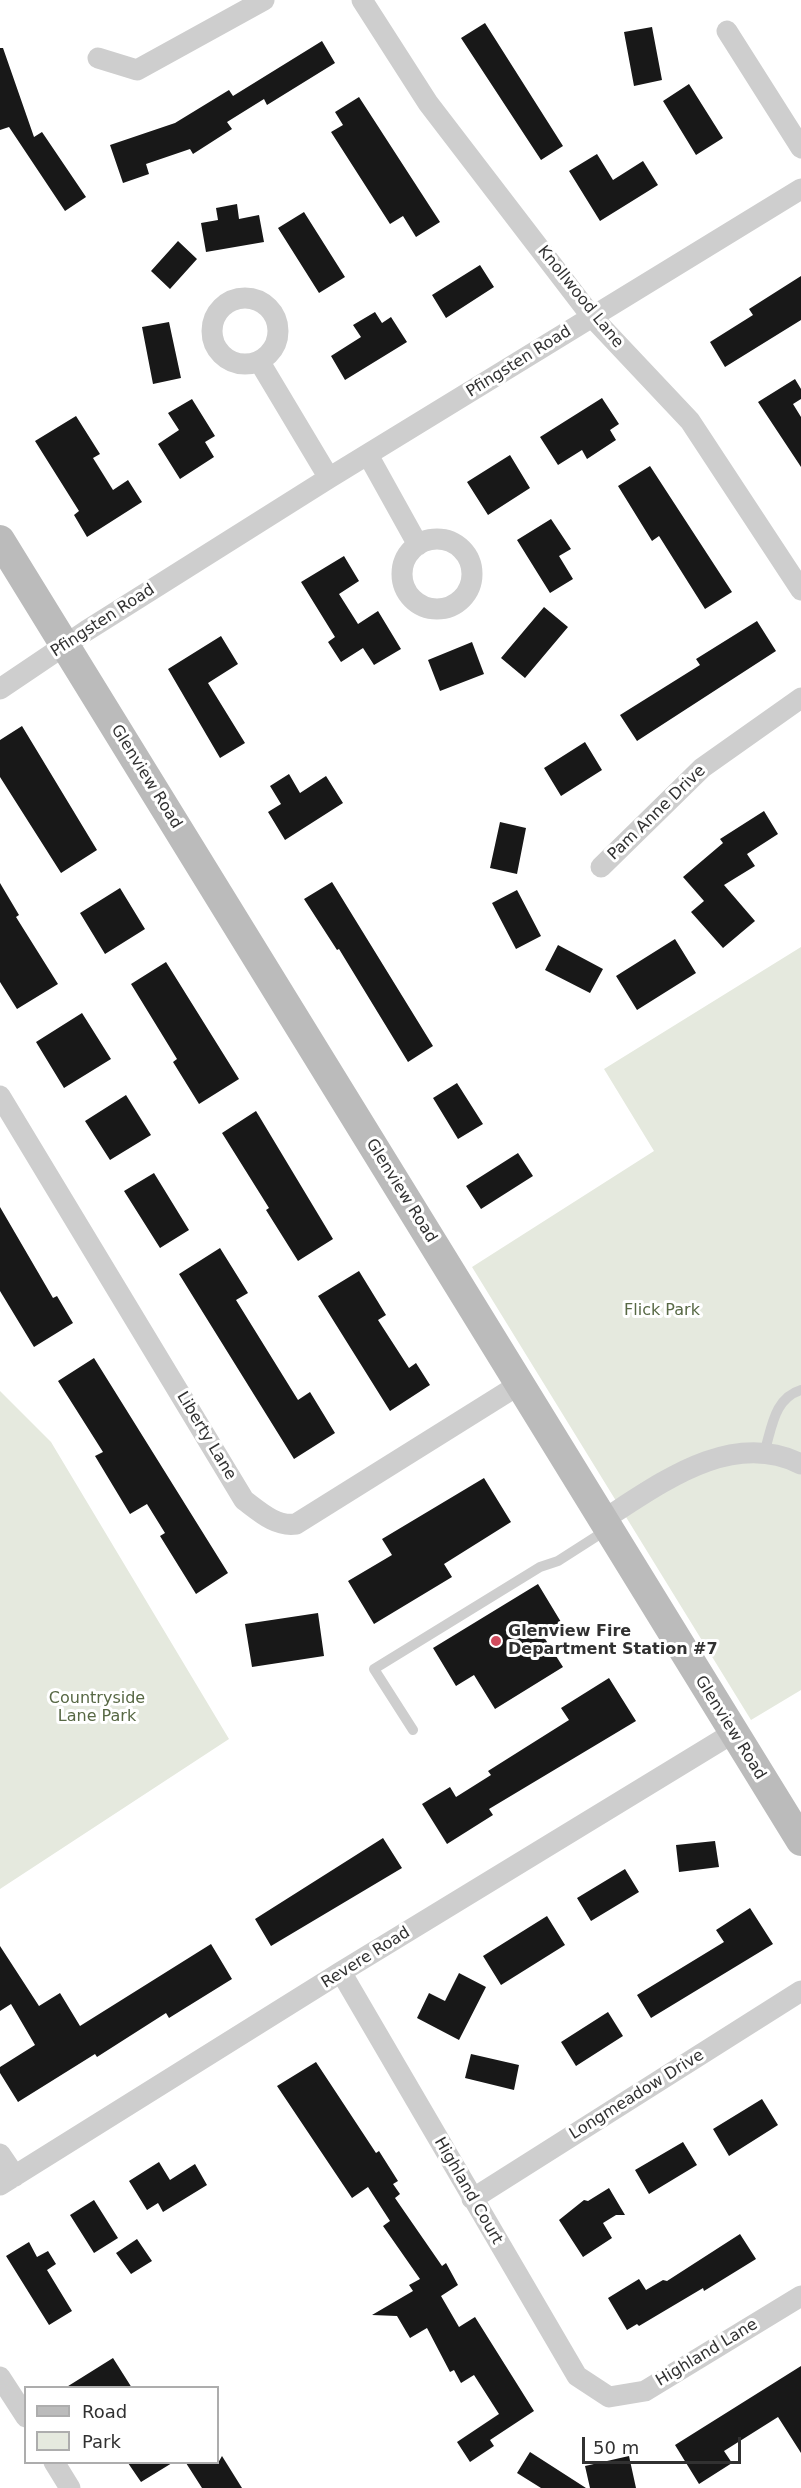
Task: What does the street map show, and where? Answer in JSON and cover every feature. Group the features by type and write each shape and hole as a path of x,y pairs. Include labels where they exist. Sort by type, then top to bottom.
{"main road":[{"name":"Glenview Road","path":"0,540 801,1840"}],"street":[{"path":"98,58 137,70 264,0"},
{"name":"Knollwood Lane","path":"362,0 428,103 592,317 690,421 801,590"},
{"path":"728,31 801,148"},
{"name":"Pfingsten Road","path":"0,689 329,478 801,189"},
{"path":"259,361 329,478"},
{"path":"368,455 418,545"},
{"name":"Pam Anne Drive","path":"601,867 702,768 801,699"},
{"name":"Liberty Lane","path":"0,1096 244,1500 267,1517 286,1526 296,1524 520,1384"},
{"path":"605,1524 705,1462 732,1453 764,1453 801,1464"},
{"name":"Revere Road","path":"7,2181 341,1972 734,1733"},
{"name":"Highland Court","path":"341,1972 577,2376 609,2397"},
{"name":"Longmeadow Drive","path":"472,2199 801,1991"},
{"path":"0,2154 7,2181"},
{"name":"Highland Lane","path":"609,2397 645,2391 801,2296"},
{"path":"0,2376 24,2414"},
{"path":"55,2464 70,2488"}],"lane":[{"path":"764,1453 780,1404 788,1394 801,1390"},
{"path":"413,1730 374,1669 540,1567 558,1561 605,1524"}],"green space":[{"name":"Flick Park","path":"801,947 801,1690 751,1720 472,1267 654,1151 604,1069"},
{"name":"Countryside Lane Park","path":"0,1391 51,1442 229,1739 0,1889"}],"building":[{"path":"485,23 563,146 541,160 461,38"},
{"path":"652,27 662,80 634,86 624,32"},
{"path":"322,41 335,63 267,105 264,99 227,122 232,129 193,154 190,149 146,164 149,174 123,183 110,145 175,123 229,90 233,96"},
{"path":"0,48 3,48 34,137 42,132 86,197 65,211 9,127 0,130"},
{"path":"689,84 723,138 696,155 663,101"},
{"path":"359,97 440,222 416,237 403,216 390,224 331,132 343,125 335,112"},
{"path":"597,154 613,180 643,161 658,185 600,221 569,171"},
{"path":"237,204 239,219 259,215 264,242 206,252 201,223 218,220 216,208"},
{"path":"304,212 345,277 319,293 278,228"},
{"path":"178,241 197,259 170,289 151,271"},
{"path":"480,265 494,287 446,318 432,295"},
{"path":"801,276 801,320 725,367 710,342 753,315 749,309"},
{"path":"375,312 382,323 391,317 407,342 345,380 331,356 361,337 353,325"},
{"path":"169,322 181,378 153,384 142,327"},
{"path":"795,379 801,389 801,399 793,404 801,417 801,467 758,402"},
{"path":"602,398 619,424 610,430 616,440 587,459 582,450 558,465 540,437"},
{"path":"192,399 215,436 205,442 214,457 180,479 158,444 179,430 168,413"},
{"path":"76,416 100,454 93,458 113,490 128,480 142,502 87,537 74,515 79,511 35,441"},
{"path":"510,455 530,488 488,515 467,482"},
{"path":"650,466 732,592 705,609 659,536 652,541 618,486"},
{"path":"551,519 571,549 559,556 573,579 550,593 517,540"},
{"path":"344,556 359,581 339,594 358,624 378,611 401,649 374,665 363,648 341,662 328,642 335,637 301,582"},
{"path":"544,607 568,627 525,678 501,658"},
{"path":"757,621 776,651 637,741 620,715 700,665 696,659"},
{"path":"221,636 238,664 208,683 245,743 220,758 168,669"},
{"path":"472,642 484,674 440,691 428,660"},
{"path":"22,726 97,850 61,873 0,777 0,740"},
{"path":"585,742 602,770 561,796 544,768"},
{"path":"289,774 300,793 326,776 343,803 285,840 268,812 281,804 270,786"},
{"path":"764,811 778,834 747,854 755,866 724,885 755,921 723,948 691,912 704,901 683,877 723,843 720,839"},
{"path":"500,822 526,828 517,874 490,868"},
{"path":"332,882 433,1046 408,1062 339,949 337,950 304,899"},
{"path":"0,883 19,915 16,917 58,984 17,1009 0,982"},
{"path":"120,888 145,929 105,954 80,913"},
{"path":"517,890 541,936 516,949 492,903"},
{"path":"675,939 696,973 637,1010 616,976"},
{"path":"558,945 603,969 590,993 545,970"},
{"path":"166,962 239,1079 199,1104 173,1062 177,1059 131,984"},
{"path":"82,1013 111,1059 64,1088 36,1042"},
{"path":"457,1083 483,1124 458,1139 433,1098"},
{"path":"126,1095 151,1135 110,1160 85,1121"},
{"path":"256,1111 333,1239 298,1261 266,1210 269,1208 222,1133"},
{"path":"518,1153 533,1176 481,1209 466,1186"},
{"path":"154,1173 189,1230 160,1248 124,1191"},
{"path":"0,1207 53,1298 57,1296 73,1323 34,1347 0,1291"},
{"path":"220,1248 248,1293 236,1300 298,1400 310,1392 335,1433 294,1459 179,1274"},
{"path":"359,1271 386,1315 378,1320 409,1368 416,1363 430,1385 390,1411 318,1296"},
{"path":"94,1358 228,1573 196,1594 160,1536 165,1533 147,1504 130,1514 95,1456 103,1452 58,1381"},
{"path":"484,1478 511,1522 444,1564 452,1577 374,1624 348,1581 392,1555 382,1539"},
{"name":"Glenview Fire Department Station #7","path":"538,1584 561,1622 542,1634 563,1667 495,1709 474,1675 456,1686 433,1648"},
{"path":"318,1613 324,1656 252,1667 245,1624"},
{"path":"609,1678 636,1721 489,1809 493,1815 447,1844 422,1804 450,1787 456,1797 491,1775 488,1771 569,1720 561,1708"},
{"path":"383,1838 402,1868 271,1946 255,1919"},
{"path":"715,1841 719,1867 679,1872 676,1845"},
{"path":"625,1869 639,1892 591,1921 577,1898"},
{"path":"750,1908 773,1944 651,2018 637,1995 724,1942 716,1930"},
{"path":"547,1916 565,1945 501,1985 483,1956"},
{"path":"211,1944 232,1979 169,2018 166,2013 97,2057 95,2054 18,2102 0,2073 0,2067 35,2045 11,2004 0,2011 0,1946 39,2006 60,1993 80,2026"},
{"path":"459,1973 486,1987 459,2040 417,2018 429,1993 445,2001"},
{"path":"608,2012 623,2036 576,2066 561,2042"},
{"path":"471,2054 519,2065 514,2090 465,2078"},
{"path":"316,2062 376,2153 379,2151 398,2181 393,2184 400,2194 395,2198 442,2266 446,2263 458,2285 441,2296 459,2327 475,2317 534,2411 490,2440 494,2446 470,2462 457,2442 499,2414 474,2375 461,2383 454,2370 450,2372 427,2328 410,2338 397,2316 372,2315 413,2291 409,2285 420,2279 383,2226 390,2221 368,2187 352,2198 277,2086"},
{"path":"762,2099 778,2125 729,2156 713,2129"},
{"path":"683,2142 697,2165 649,2194 635,2170"},
{"path":"159,2162 170,2180 195,2164 207,2185 163,2212 158,2203 147,2210 129,2181"},
{"path":"609,2188 625,2215 616,2215 603,2223 612,2238 583,2257 559,2220 584,2200 588,2201"},
{"path":"94,2200 118,2238 94,2253 70,2215"},
{"path":"740,2234 756,2259 704,2291 703,2288 639,2326 637,2324 627,2330 608,2298 639,2279 646,2290 663,2280 667,2281"},
{"path":"137,2239 152,2261 131,2274 116,2253"},
{"path":"29,2242 37,2257 48,2251 56,2264 47,2270 72,2311 49,2325 6,2256"},
{"path":"113,2358 131,2386 68,2386"},
{"path":"801,2366 801,2453 778,2417 724,2451 732,2463 699,2484 675,2445"},
{"path":"530,2452 586,2488 541,2488 517,2473"},
{"path":"222,2456 242,2488 202,2488 187,2464 219,2464"},
{"path":"629,2456 636,2488 590,2488 585,2466"},
{"path":"129,2464 170,2464 141,2482"}],"place":[{"name":"Glenview Fire Department Station #7","path":"496,1641"}]}
